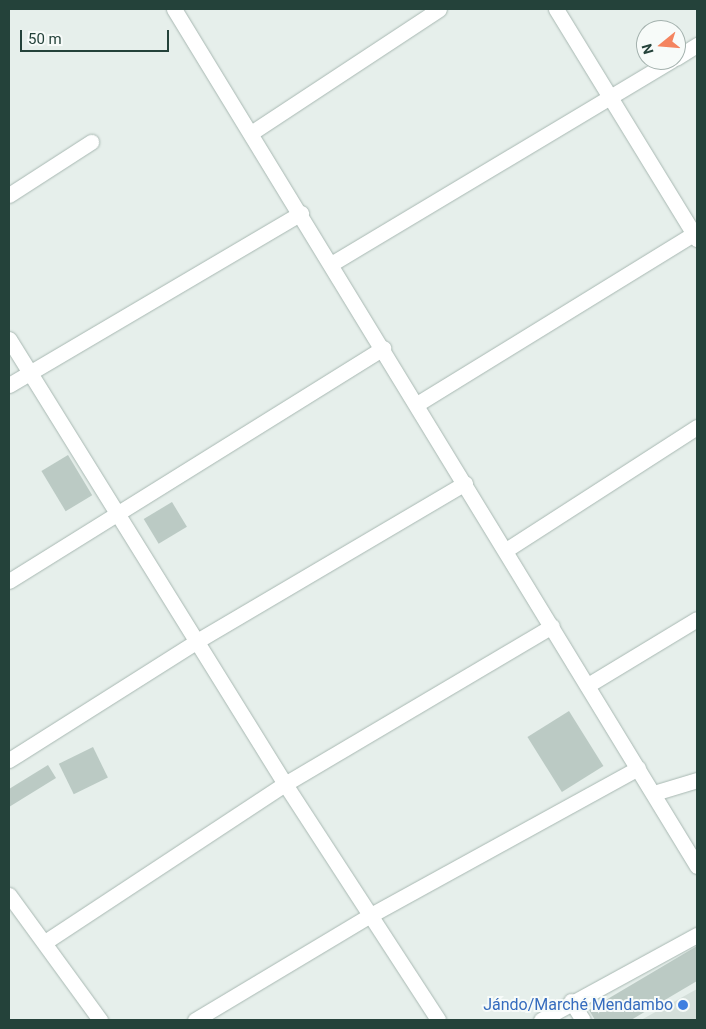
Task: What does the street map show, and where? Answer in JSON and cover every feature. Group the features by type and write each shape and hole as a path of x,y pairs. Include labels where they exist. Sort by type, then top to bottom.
{"street":[{"path":"174,9 301,213 697,866"},
{"path":"251,133 438,9"},
{"path":"417,404 696,235 556,9"},
{"path":"686,52 697,45"},
{"path":"331,264 655,70"},
{"path":"9,194 91,142"},
{"path":"9,385 301,213"},
{"path":"9,339 285,784 438,1020"},
{"path":"9,581 383,348"},
{"path":"506,550 697,427"},
{"path":"9,760 197,641 465,483"},
{"path":"588,685 697,619"},
{"path":"45,942 285,784 552,626"},
{"path":"195,1020 369,916 638,768"},
{"path":"654,793 697,780"},
{"path":"9,895 100,1020"},
{"path":"541,1020 572,1001 697,935"},
{"path":"572,1001 583,1020"}],"shaded area":[{"name":"Jándo/Marché Mendambo","path":"697,989 697,1020 641,1020"}],"building":[{"path":"68,455 92,495 66,511 41,471"},
{"path":"172,502 187,527 159,544 144,519"},
{"path":"569,711 603,766 562,792 527,737"},
{"path":"93,747 108,778 74,794 59,764"},
{"path":"48,765 56,778 9,807 9,789"},
{"path":"697,946 697,981 631,1020 595,1020 589,1010"}],"place":[{"name":"Jándo/Marché Mendambo","path":"683,1005"}]}
